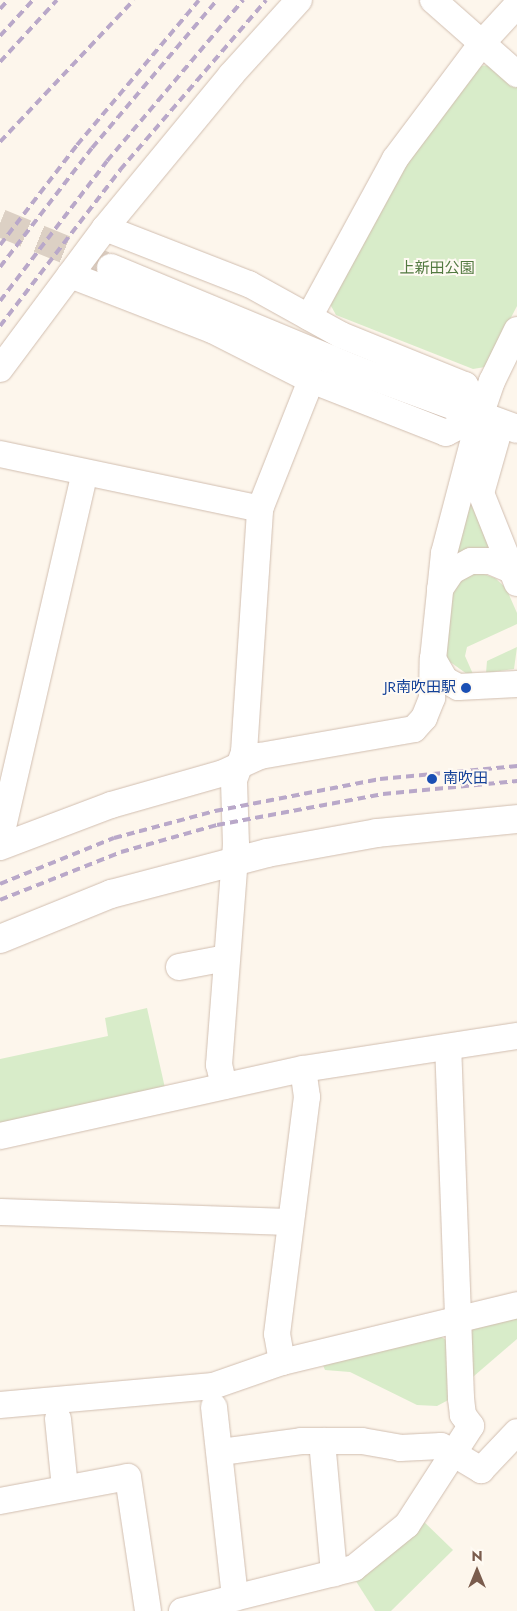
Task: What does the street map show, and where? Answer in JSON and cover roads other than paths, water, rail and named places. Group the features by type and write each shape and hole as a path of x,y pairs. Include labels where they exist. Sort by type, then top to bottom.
{"street":[{"path":"0,369 105,228 231,75 299,0"},
{"path":"433,0 517,74"},
{"path":"309,317 395,159 482,43 517,5"},
{"path":"105,228 249,284 341,336 465,385 499,422"},
{"path":"110,268 356,370 499,422"},
{"path":"70,275 212,330 311,380 446,433 499,422"},
{"path":"514,576 481,493 499,422 492,381 517,330"},
{"path":"224,1086 220,1065 232,862 236,846 234,780 237,767 244,752 260,509 311,380"},
{"path":"0,847 111,805 237,767 260,756 414,729 424,718 432,698 433,659 444,553 499,422"},
{"path":"0,454 260,509"},
{"path":"0,840 85,473"},
{"path":"440,589 452,571 471,561 490,561 514,576"},
{"path":"433,659 441,675 458,687 517,684"},
{"path":"0,938 110,894 232,862 377,833 517,818"},
{"path":"179,967 226,958"},
{"path":"0,1136 303,1069 517,1036"},
{"path":"182,1611 354,1568 402,1530 455,1454 471,1426 462,1415 448,1047"},
{"path":"282,1362 276,1334 308,1097 303,1069"},
{"path":"0,1212 290,1222"},
{"path":"0,1405 213,1386 282,1362 517,1305"},
{"path":"214,1407 221,1452 235,1598"},
{"path":"58,1419 65,1488"},
{"path":"221,1452 322,1441 362,1441 400,1448 441,1446 481,1470 517,1432"},
{"path":"322,1441 334,1573"},
{"path":"0,1501 128,1477 148,1611"}],"tunnel":[{"path":"0,223 111,268"}],"railway":[{"path":"0,9 8,0"},
{"path":"0,36 33,0"},
{"path":"0,62 57,0"},
{"path":"0,142 134,0"},
{"path":"0,245 77,145 199,0"},
{"path":"0,267 92,148 217,0"},
{"path":"0,301 107,161 243,0"},
{"path":"0,326 120,170 266,0"},
{"path":"0,884 114,838 215,811 380,779 517,766"},
{"path":"0,900 121,852 217,825 383,794 517,781"}],"place":[{"name":"JR南吹田駅","path":"466,688"},
{"name":"南吹田","path":"432,779"}],"park label":[{"name":"上新田公園","path":"437,269"}]}
